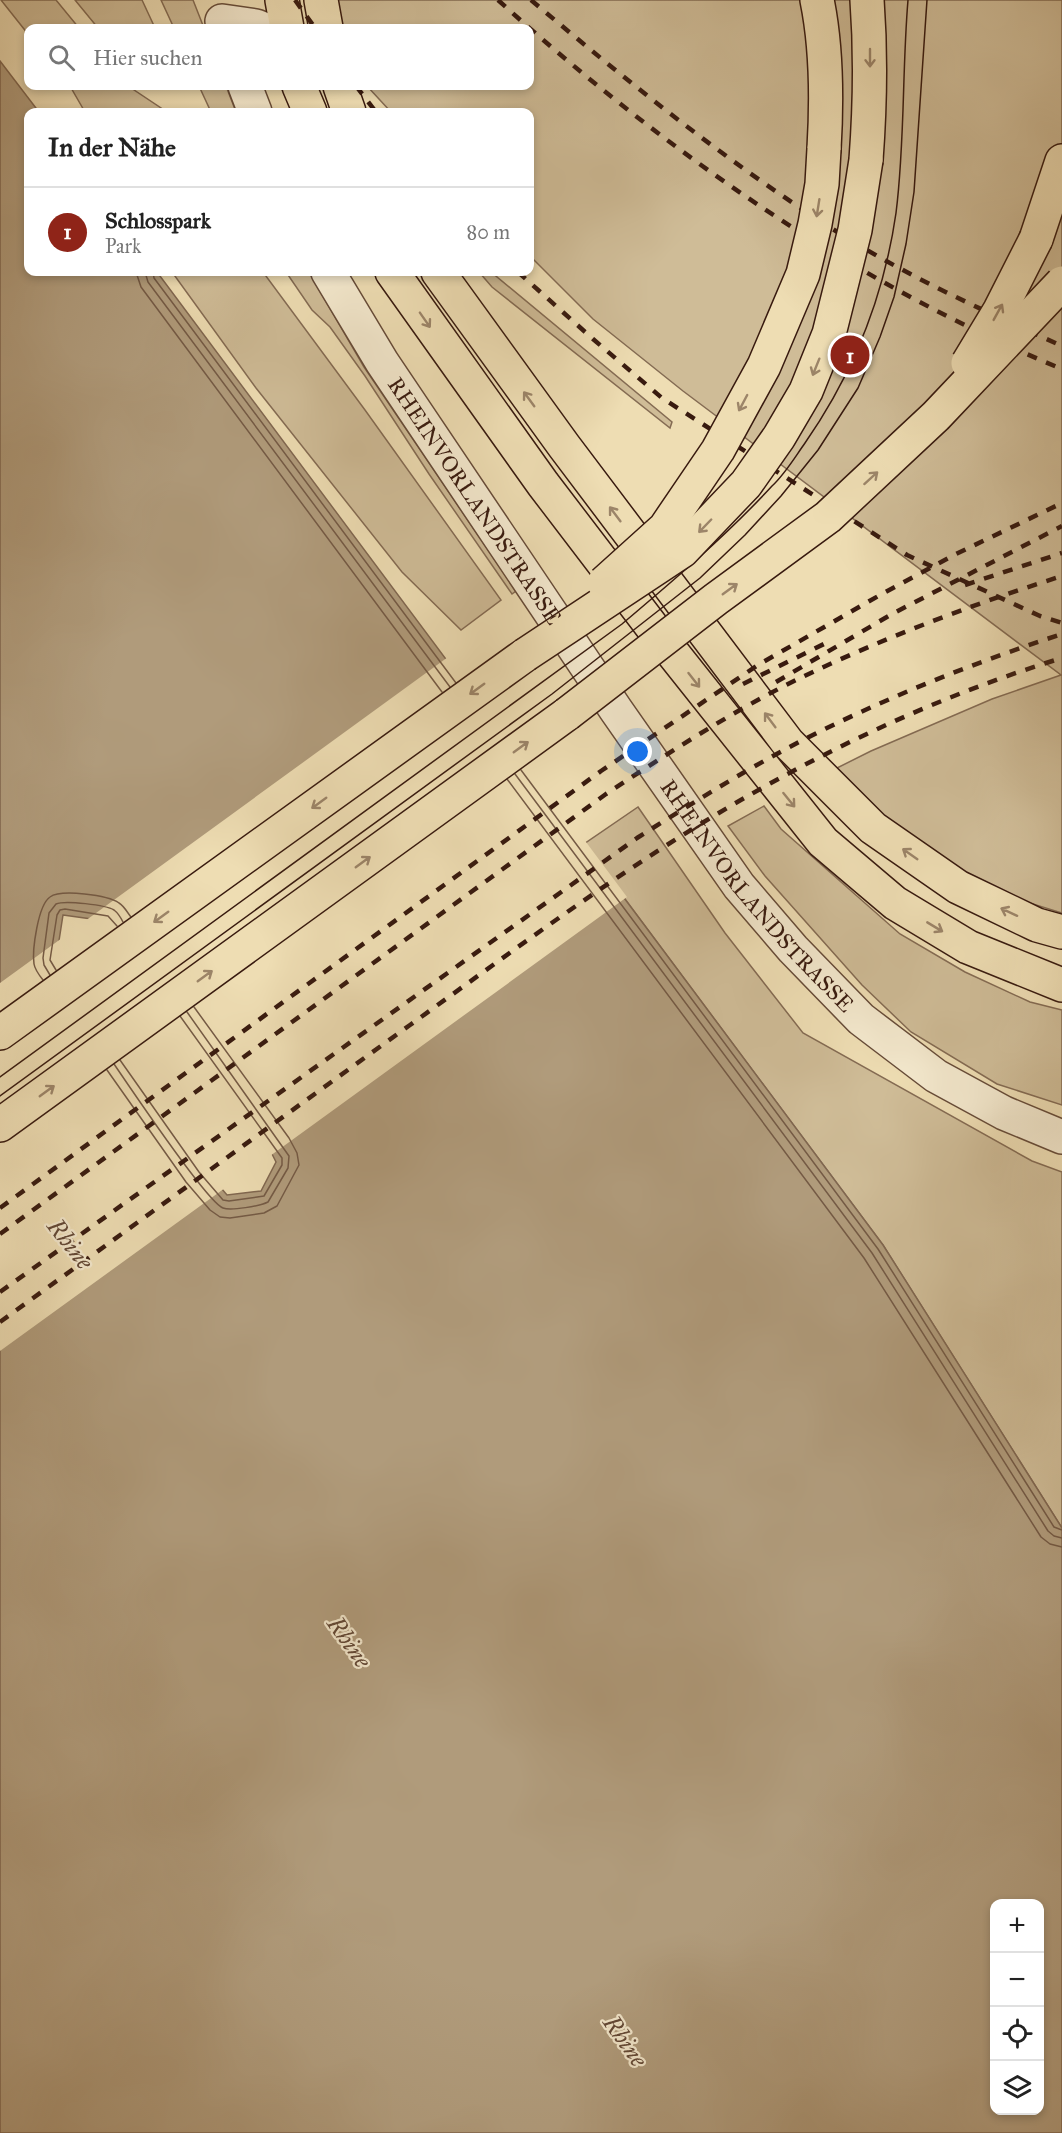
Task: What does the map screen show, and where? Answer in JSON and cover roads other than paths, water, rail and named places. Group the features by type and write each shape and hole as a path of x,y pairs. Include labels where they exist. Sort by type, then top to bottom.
{"main road":[{"path":"282,0 286,24"},
{"path":"321,0 325,24"},
{"path":"525,655 664,528 718,450 764,366 803,274 822,184 827,110 824,33 817,0"},
{"path":"0,1033 525,655 682,551 746,484 779,437 807,390 829,334 855,230 866,160 870,107 870,33 867,0"},
{"path":"301,90 308,108"},
{"path":"341,90 348,108"},
{"path":"936,416 1000,310 1036,238 1062,161"},
{"path":"395,276 543,484 675,656 823,842 895,903 922,920 968,947 1062,985"},
{"path":"441,276 564,446 788,743 873,828 958,887 1037,925 1062,932"},
{"path":"0,1125 567,714 716,599 828,517 936,416 1062,283"}],"street":[{"path":"220,16 249,24"},
{"path":"247,90 253,108"},
{"name":"RHEINVORLANDSTRASSE","path":"330,276 395,382 609,700 739,886 793,949 861,1019 936,1076 1004,1113 1062,1137"}],"water":[{"name":"Rhine","path":"0,61 36,108 24,108 24,276 160,276 883,1245 1062,1528 1062,2133 0,2133","holes":["63,915 106,921 276,1162 261,1191 227,1195 204,1168 56,960"]}],"tram line":[{"path":"0,1077 622,624 718,540 781,476 794,460 838,390 875,304 891,244 899,187 908,0"},
{"path":"0,1096 552,694 700,578 781,496 818,450 858,388 894,297 906,244 914,192 927,0"}],"railway":[{"path":"295,0 312,24"},
{"path":"498,0 525,24"},
{"path":"531,0 684,125 805,211 899,268 1062,346"},
{"path":"534,32 627,109 764,209 909,296 985,335 1062,369"},
{"path":"359,90 373,108"},
{"path":"522,276 662,398 907,555 1040,616 1062,623"},
{"path":"0,1208 601,771 758,665 956,554 1062,503"},
{"path":"776,682 892,614 1062,526"},
{"path":"965,585 1062,553"},
{"path":"0,1234 606,794 698,735 769,694 859,651 960,611 1062,576"},
{"path":"0,1292 637,838 739,775 833,725 962,669 1062,634"},
{"path":"743,684 830,641"},
{"path":"0,1322 523,943 677,838 758,790 842,746 928,706 1062,658"}],"place":[{"name":"Schlosspark","path":"850,355"}]}
